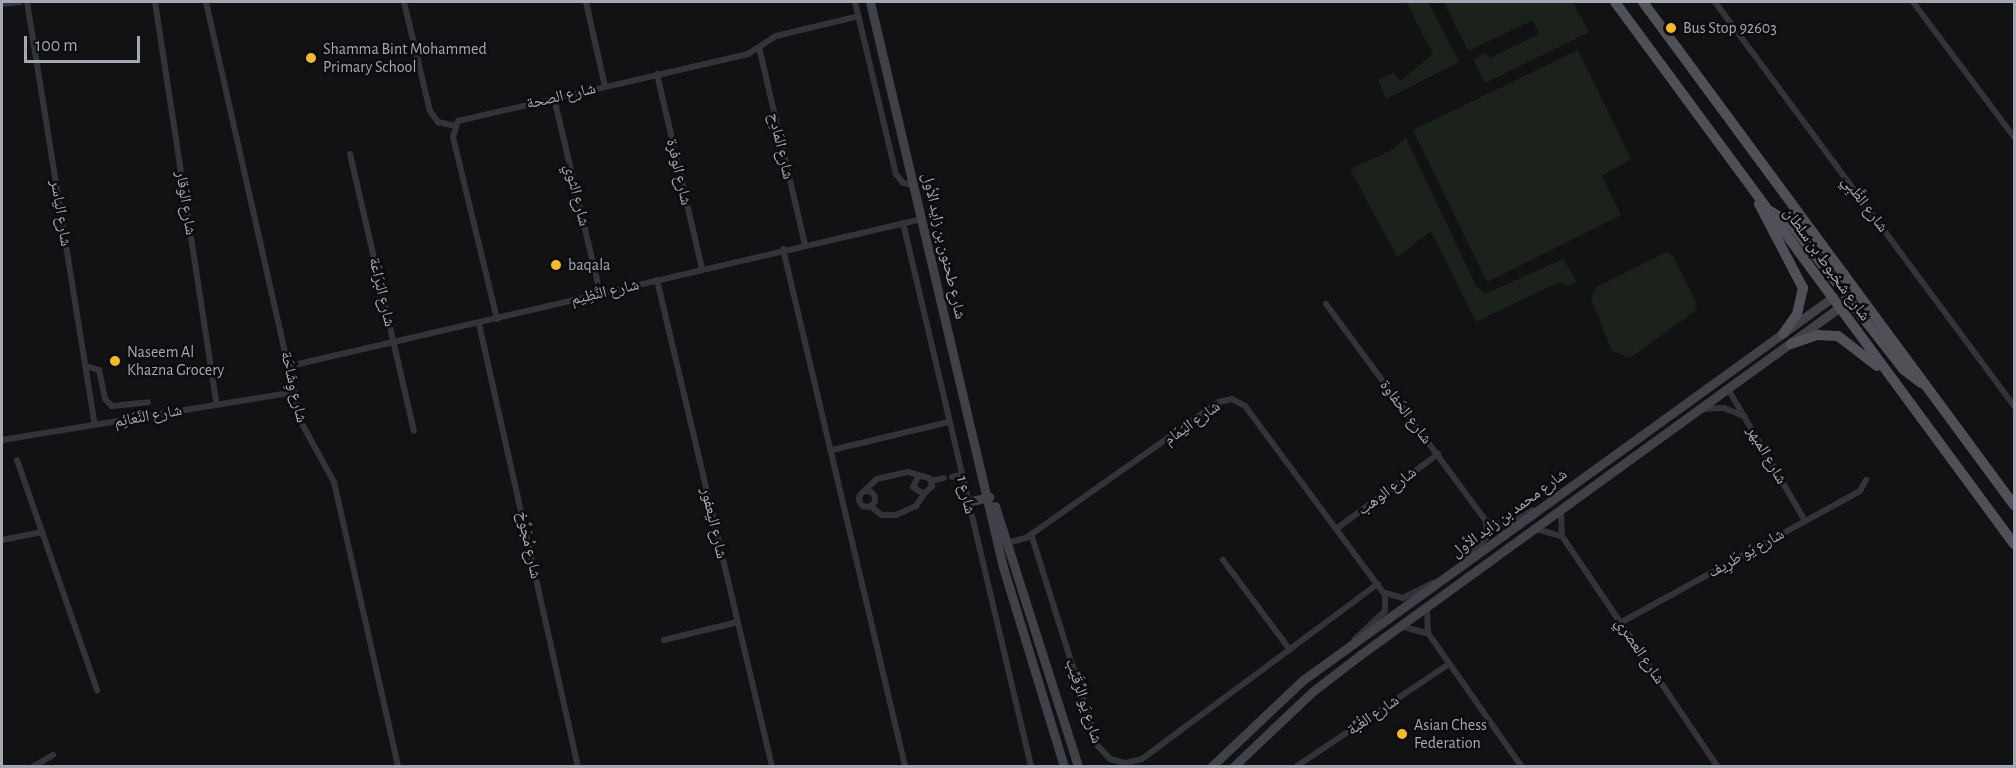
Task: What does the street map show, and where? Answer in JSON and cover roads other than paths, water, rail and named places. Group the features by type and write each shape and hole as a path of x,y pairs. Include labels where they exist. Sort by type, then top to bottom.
{"main road":[{"name":"شارع طحنون بن زايد الأول","path":"870,2 1021,634 1062,766"},
{"name":"شارع شخبوط بن سلطان","path":"1615,2 1770,211 1837,310 1903,392 2014,544"},
{"name":"شارع شخبوط بن سلطان","path":"1643,2 2014,505"},
{"path":"1756,192 1803,288 1797,314 1783,334"},
{"path":"1770,211 1790,223 1836,282 1843,282 1846,277"},
{"path":"1837,310 1846,296 1846,277"},
{"path":"1830,299 1846,296"},
{"path":"1846,296 1903,369 1926,386"},
{"name":"شارع محمد بن زايد الأول","path":"1212,766 1303,680 1830,299"},
{"name":"شارع محمد بن زايد الأول","path":"1234,766 1312,693 1400,626 1837,310"},
{"path":"1791,344 1828,334 1848,340 1903,392"},
{"path":"1728,389 1726,380 1755,361 1766,346"},
{"name":"شارع طحنون بن زايد الأول","path":"989,496 1007,543 1074,756 1080,766"},
{"path":"967,502 989,496"}],"street":[{"path":"2,4 20,2"},
{"name":"شارع الياسر","path":"27,2 95,425"},
{"name":"شارع الوَقار","path":"156,2 217,405"},
{"name":"شارع وِشَاحَة","path":"206,2 290,366 294,392 305,434 334,482 398,766"},
{"path":"404,2 430,111 438,122 455,126 453,137 497,319"},
{"path":"586,2 605,86"},
{"path":"855,2 896,174 903,183 915,185"},
{"name":"شارع الظَّبِي","path":"1715,2 2014,406"},
{"path":"1913,2 2014,137"},
{"name":"شارع الصحة","path":"455,126 464,119 657,74 759,47 776,36 859,16"},
{"name":"شارع المَادِح","path":"759,47 805,244"},
{"name":"شارع الوفرة","path":"657,74 702,269"},
{"name":"شارع الثوي","path":"554,98 600,292"},
{"name":"شارع البَرَاعَة","path":"350,154 414,431"},
{"name":"شارع النَّظِيم","path":"290,366 478,324 600,292 783,249 922,219"},
{"name":"شارع 1","path":"903,223 1030,766"},
{"path":"783,249 905,766"},
{"name":"شارع اليعفور","path":"657,280 772,766"},
{"name":"شارع الحَفاوة","path":"1326,304 1486,521"},
{"name":"شارع مُجَوَّخ","path":"478,324 578,766"},
{"path":"86,366 99,370 105,399 112,406 148,402"},
{"name":"شارع المبهر","path":"1728,389 1805,521"},
{"name":"شارع النَّعَائِم","path":"2,440 294,392"},
{"name":"شارع اليَمَام","path":"1007,543 1031,534 1219,402 1232,399 1245,405 1383,591"},
{"path":"1702,409 1724,408 1744,416"},
{"path":"832,450 949,422"},
{"name":"شارع الوهب","path":"1336,529 1438,454"},
{"path":"16,460 97,690"},
{"path":"931,481 931,489 924,494 916,506 896,515 882,515 859,501 865,490 881,477 904,472 931,481 961,475"},
{"path":"919,476 913,487 924,494"},
{"name":"شارع يَو طَرِيف","path":"1620,623 1860,491 1866,480"},
{"path":"865,490 874,496 870,506"},
{"path":"1462,566 1487,537 1486,521 1508,525 1544,506"},
{"path":"1536,529 1562,536 1561,511"},
{"path":"2,540 42,532"},
{"name":"شارع يَو الرِّقَيِّب","path":"1031,534 1095,738 1110,759 1126,763 1142,759 1378,584"},
{"name":"شارع العصري","path":"1562,536 1718,766"},
{"path":"1222,560 1290,650"},
{"path":"1352,645 1385,610 1383,591 1403,598 1441,581"},
{"path":"1427,607 1428,633 1521,766"},
{"path":"664,640 738,622"},
{"path":"1400,626 1428,633"},
{"name":"شارع الغُبَّة","path":"1297,766 1449,664"},
{"path":"34,766 53,755"}],"place":[{"name":"Bus Stop 92603","path":"1671,28"},
{"name":"Shamma Bint Mohammed Primary School","path":"311,58"},
{"name":"baqala","path":"556,265"},
{"name":"Naseem Al Khazna Grocery","path":"115,361"},
{"name":"Asian Chess Federation","path":"1402,734"}]}
